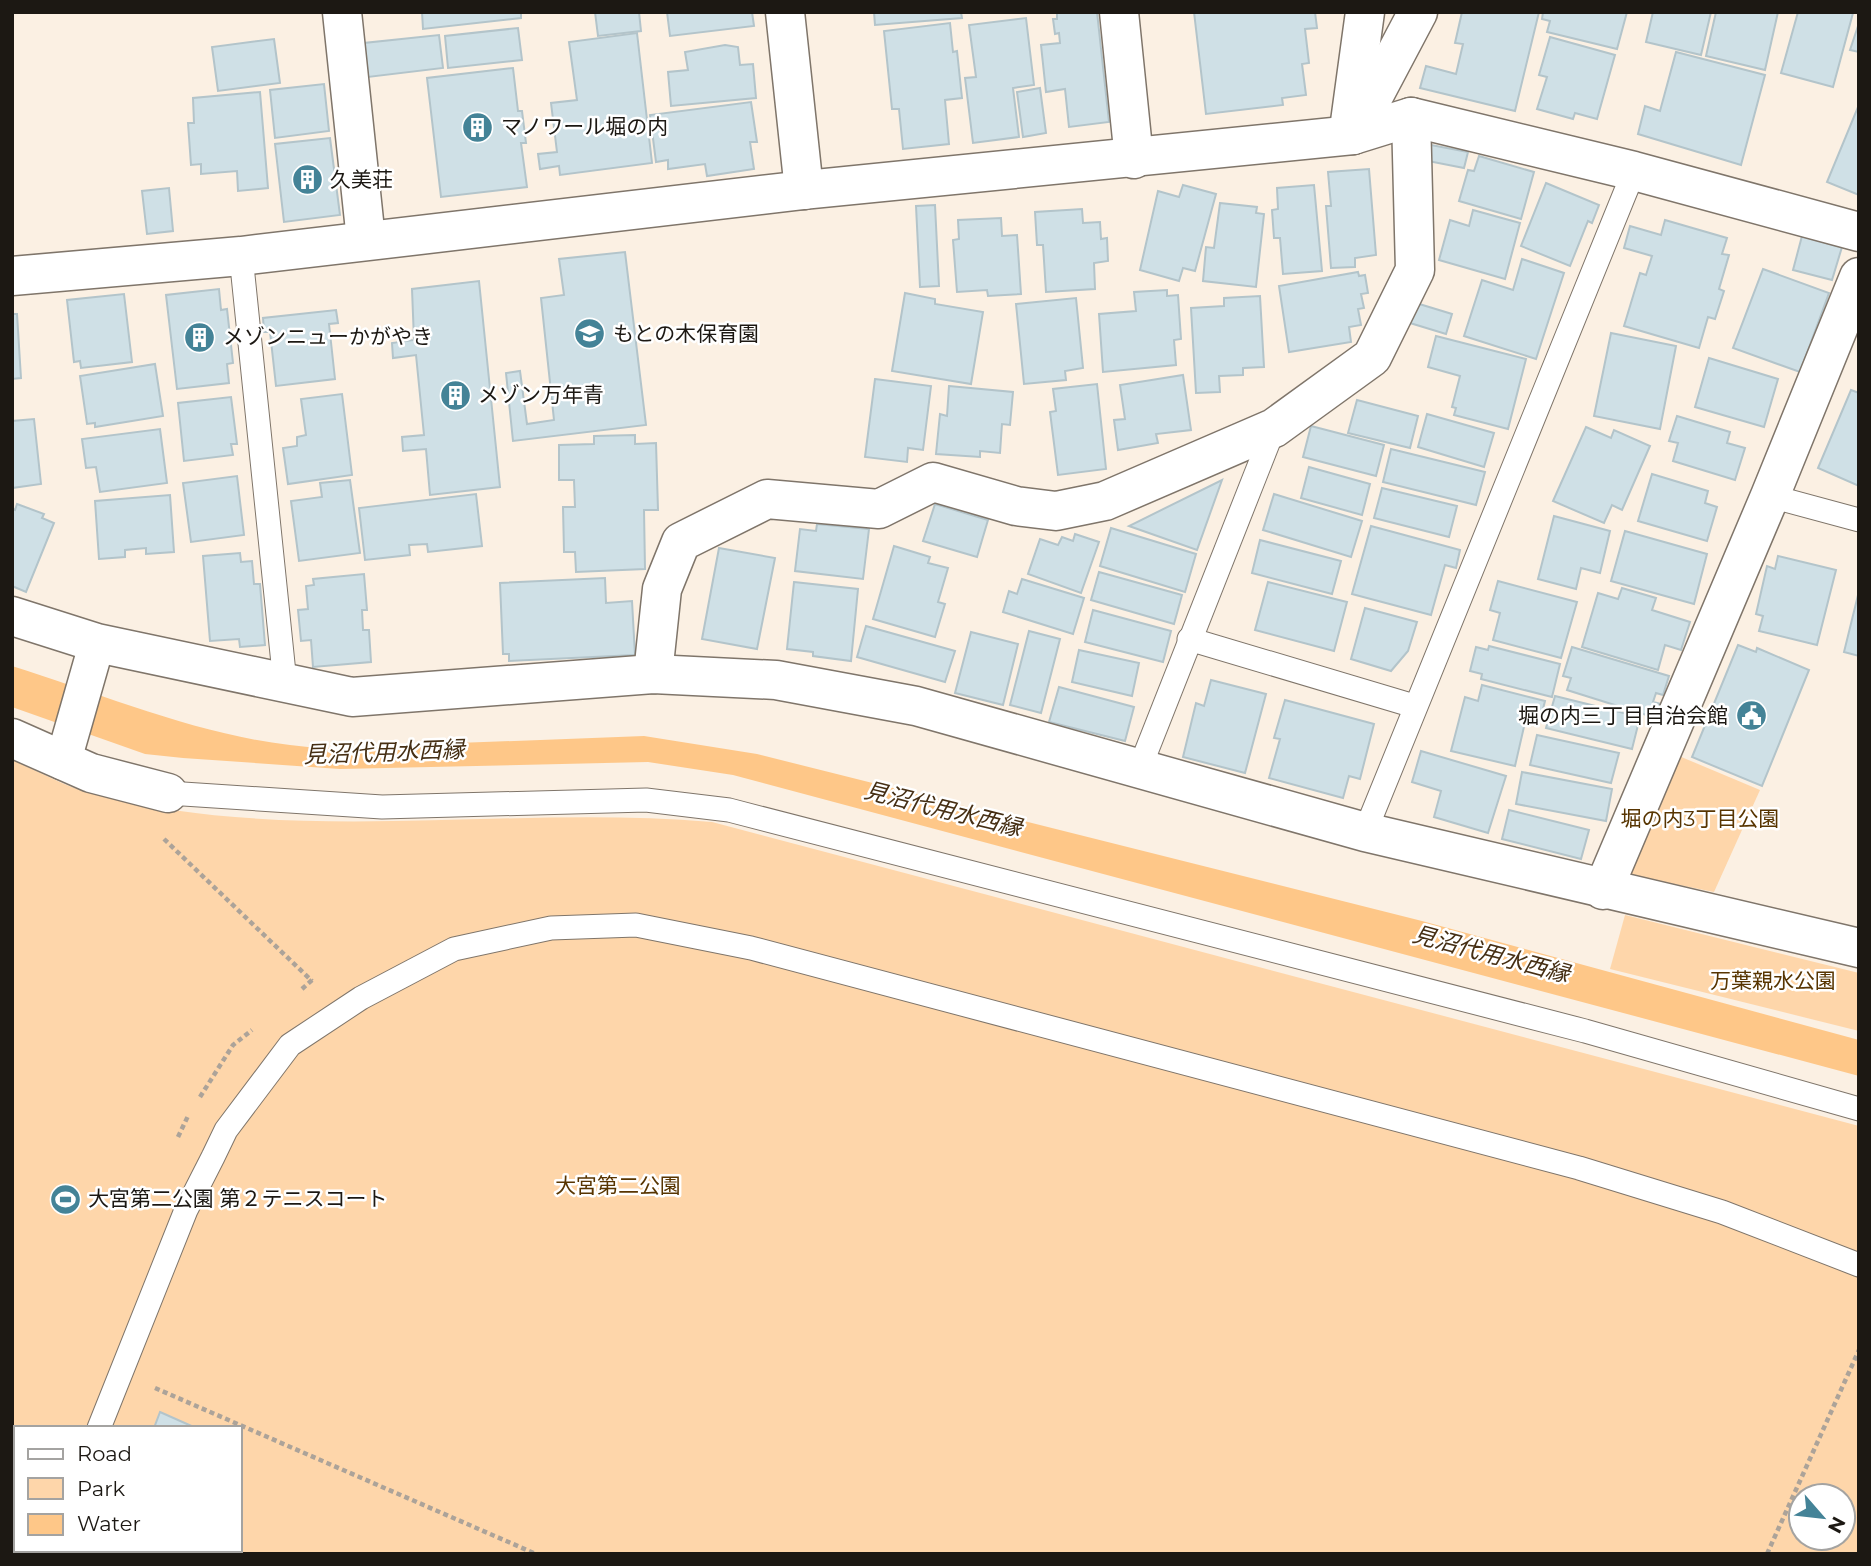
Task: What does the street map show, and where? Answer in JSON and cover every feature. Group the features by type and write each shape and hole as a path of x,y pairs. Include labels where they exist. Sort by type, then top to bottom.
{"street":[{"path":"342,12 366,240"},
{"path":"785,12 804,190"},
{"path":"1119,12 1134,159"},
{"path":"1351,135 1365,12"},
{"path":"1351,135 1418,12"},
{"path":"653,674 662,589 681,542 767,499 879,509 933,482 1016,506 1056,511 1105,501 1274,429 1372,357 1415,270 1411,117"},
{"path":"12,276 241,256 804,190 1134,159 1351,135 1411,117 1634,171 1859,232"},
{"path":"1603,890 1770,496 1859,277"},
{"path":"12,616 97,643 352,696 653,674 776,680 916,706 1365,832 1859,948"},
{"path":"63,762 97,643"},
{"path":"12,738 63,762 168,793"}],"lane":[{"path":"1365,832 1414,706 1634,171"},
{"path":"241,256 285,684"},
{"path":"1139,770 1274,429"},
{"path":"1770,496 1859,520"},
{"path":"1189,639 1414,706"},
{"path":"168,793 382,807 646,800 729,810 1585,1031 1859,1109"},
{"path":"100,1426 186,1210 226,1130 290,1045 353,1003 454,949 551,928 636,925 751,948 1579,1168 1722,1212 1859,1265"}],"path":[{"path":"162,837 312,980 353,1003"},
{"path":"1767,1554 1859,1350"},
{"path":"121,1374 241,1426"},
{"path":"242,1426 536,1554"}],"green space":[{"name":"堀の内3丁目公園","path":"1679,756 1760,790 1714,892 1629,875"},
{"name":"大宮第二公園","path":"12,760 90,793 167,809 244,818 400,821 556,817 712,822 1859,1126 1859,1554 12,1554"},
{"name":"万葉親水公園","path":"1625,915 1859,973 1859,1031 1610,969"}],"water":[{"name":"見沼代用水西縁","path":"12,666 167,718 286,745 326,748 644,736 757,754 1422,921 1859,1040 1859,1076 733,775 648,762 340,769 145,754 12,707"}],"building":[{"path":"422,12 521,12 521,18 423,29"},
{"path":"595,12 639,12 641,31 598,36"},
{"path":"667,12 752,12 754,26 670,36"},
{"path":"874,12 961,12 962,18 875,25"},
{"path":"1057,12 1097,12 1109,122 1069,127 1065,89 1046,92 1041,45 1060,43 1059,33 1055,34 1053,19 1057,19"},
{"path":"1194,12 1315,12 1317,28 1305,29 1309,63 1302,64 1306,95 1282,98 1283,105 1206,114"},
{"path":"1462,12 1539,12 1515,111 1420,88 1426,66 1456,74 1463,44 1455,43"},
{"path":"1543,12 1627,12 1617,49 1547,32 1550,21 1542,19"},
{"path":"1653,12 1711,12 1701,55 1646,42"},
{"path":"1716,12 1778,12 1765,70 1706,56"},
{"path":"1798,12 1853,13 1833,87 1781,73"},
{"path":"1026,18 1034,85 1013,88 1019,137 973,143 965,78 976,77 969,25"},
{"path":"950,23 953,52 957,51 962,98 945,100 949,144 903,149 899,109 892,109 884,31"},
{"path":"1859,23 1859,52 1850,50"},
{"path":"518,28 522,60 448,68 445,36"},
{"path":"637,33 652,163 560,175 559,166 540,169 538,154 557,152 551,103 577,100 569,42"},
{"path":"439,35 443,68 368,77 364,43"},
{"path":"1550,37 1615,55 1597,119 1575,113 1573,119 1537,109 1547,77 1539,75"},
{"path":"274,39 280,83 218,91 212,47"},
{"path":"725,45 738,47 740,65 753,64 756,98 671,106 668,72 688,70 685,52"},
{"path":"1676,52 1765,75 1741,165 1638,134 1645,106 1660,111"},
{"name":"マノワール堀の内","path":"513,68 518,111 522,111 526,143 521,143 527,187 441,197 427,78"},
{"path":"324,84 329,131 275,138 270,90"},
{"path":"1040,88 1046,133 1023,137 1017,92"},
{"path":"260,92 268,188 238,191 237,171 201,174 201,164 191,165 188,123 194,123 193,98"},
{"path":"751,102 757,142 750,142 754,169 707,176 705,164 668,169 668,160 656,162 650,115"},
{"path":"1859,108 1859,195 1827,182"},
{"name":"久美荘","path":"330,138 340,215 284,222 275,144"},
{"path":"1431,145 1468,152 1464,168 1428,161"},
{"path":"1479,156 1534,172 1521,219 1459,201 1468,170 1474,171"},
{"path":"1369,169 1376,255 1355,258 1355,267 1331,268 1326,206 1331,206 1328,172"},
{"path":"1546,183 1599,205 1592,223 1588,221 1570,266 1521,246"},
{"path":"1183,185 1216,194 1195,271 1183,268 1179,281 1140,270 1158,191 1179,197"},
{"path":"1314,185 1322,271 1283,274 1280,238 1274,238 1272,210 1278,209 1277,188"},
{"path":"169,188 173,231 147,234 142,191"},
{"path":"1220,203 1257,207 1256,213 1264,214 1256,287 1203,281 1206,247 1214,248"},
{"path":"935,205 939,286 920,287 916,206"},
{"path":"1082,209 1083,223 1100,222 1101,239 1107,238 1108,261 1094,263 1095,289 1046,292 1043,245 1037,245 1035,212"},
{"path":"1473,210 1520,223 1505,279 1439,260 1450,220 1469,226"},
{"path":"1001,218 1002,236 1017,235 1021,294 988,296 987,290 957,292 953,240 959,239 958,220"},
{"path":"1665,220 1727,238 1722,254 1729,255 1719,289 1724,291 1715,319 1708,317 1699,348 1624,326 1640,273 1646,275 1652,256 1624,248 1630,226 1661,235"},
{"path":"1802,236 1842,247 1832,280 1793,270"},
{"name":"もとの木保育園","path":"625,252 646,425 513,441 506,373 520,371 527,424 554,420 541,298 564,295 559,259"},
{"path":"1522,259 1564,273 1536,359 1464,336 1482,280 1513,290"},
{"path":"1763,269 1829,293 1800,372 1733,348"},
{"path":"1358,272 1359,276 1365,275 1368,293 1361,294 1364,308 1358,309 1361,325 1349,327 1351,342 1289,352 1279,286"},
{"name":"メゾン万年青","path":"479,281 500,487 430,495 426,449 403,451 402,437 424,435 416,355 393,358 392,343 414,340 412,289"},
{"name":"メゾンニューかがやき","path":"219,289 221,310 227,309 233,363 227,364 229,383 177,389 166,295"},
{"path":"1167,290 1167,296 1178,295 1181,339 1174,340 1176,365 1103,372 1099,314 1136,311 1134,292"},
{"path":"905,293 935,299 935,304 983,312 971,384 892,371"},
{"path":"124,294 132,362 81,368 80,361 74,362 67,300"},
{"path":"1260,296 1264,367 1243,368 1243,375 1219,376 1220,392 1196,393 1191,308 1224,306 1224,298"},
{"path":"1076,298 1083,368 1065,371 1066,380 1024,384 1016,304"},
{"path":"1416,303 1452,314 1446,334 1410,323"},
{"path":"336,310 338,323 329,324 335,379 276,386 270,332 264,332 263,318"},
{"path":"12,314 17,314 21,378 12,379"},
{"path":"1611,333 1676,346 1660,429 1594,416"},
{"path":"1436,336 1526,359 1508,429 1454,415 1456,408 1452,407 1460,376 1428,367"},
{"path":"1709,358 1778,379 1764,427 1695,407"},
{"path":"155,364 163,416 95,427 95,423 87,424 80,376"},
{"path":"1183,375 1191,430 1156,434 1158,443 1118,450 1114,420 1125,419 1120,385"},
{"path":"875,379 931,386 923,450 908,448 907,462 865,457"},
{"path":"1097,384 1106,469 1058,475 1050,412 1056,411 1053,389"},
{"path":"949,386 1013,392 1010,425 1002,424 1000,453 980,451 980,457 936,454 940,414 947,416"},
{"path":"1851,390 1859,393 1859,486 1818,468"},
{"path":"342,394 352,475 288,484 283,448 297,446 297,437 306,435 301,399"},
{"path":"231,397 237,444 231,444 233,455 184,461 178,403"},
{"path":"1357,400 1418,416 1410,448 1348,433"},
{"path":"1427,414 1494,433 1484,467 1418,447"},
{"path":"1677,416 1730,432 1727,443 1745,448 1735,480 1673,461 1678,443 1669,441"},
{"path":"34,419 41,484 12,488 12,421"},
{"path":"1311,426 1384,445 1376,476 1303,457"},
{"path":"1586,427 1611,438 1614,430 1650,446 1622,510 1612,505 1604,523 1553,501"},
{"path":"160,429 167,483 100,492 96,467 86,468 82,439"},
{"path":"635,435 635,444 656,443 658,510 644,510 645,569 576,572 575,552 564,552 563,507 575,507 574,480 559,480 559,445 594,444 594,436"},
{"path":"1391,449 1485,472 1476,505 1383,482"},
{"path":"1309,467 1370,484 1362,515 1301,498"},
{"path":"1652,474 1708,491 1705,503 1717,507 1707,541 1638,521"},
{"path":"237,476 244,535 191,542 183,483"},
{"path":"350,480 360,553 299,561 291,501 322,497 320,483"},
{"path":"1222,480 1197,550 1129,526"},
{"path":"1382,488 1457,506 1449,537 1374,518"},
{"path":"476,494 482,546 428,552 427,544 409,545 410,555 365,560 359,508"},
{"path":"1274,494 1362,521 1351,557 1263,530"},
{"path":"170,495 174,552 146,554 146,548 125,550 125,557 99,559 95,501"},
{"path":"17,504 44,514 42,518 54,523 26,592 12,586 12,509 15,510"},
{"path":"935,504 988,520 977,557 923,541"},
{"path":"1554,516 1610,531 1600,573 1581,568 1576,589 1538,579"},
{"path":"817,524 869,529 863,579 795,571 800,529 816,531"},
{"path":"1371,526 1460,550 1456,568 1445,565 1431,615 1352,594"},
{"path":"1111,528 1196,554 1185,592 1100,566"},
{"path":"1625,531 1707,554 1694,604 1611,581"},
{"path":"1075,534 1099,542 1081,593 1028,574 1040,539 1058,545 1062,537 1073,541"},
{"path":"1260,540 1341,561 1332,594 1252,573"},
{"path":"894,546 930,557 928,563 948,568 938,602 945,604 935,637 873,619"},
{"path":"719,548 775,558 757,649 702,639"},
{"path":"240,553 241,562 252,561 254,584 260,584 265,645 240,647 239,639 210,641 203,556"},
{"path":"1778,556 1836,570 1817,645 1759,631 1763,616 1756,614 1767,566 1775,569"},
{"path":"1099,572 1182,595 1174,624 1091,600"},
{"path":"364,574 367,610 362,610 363,630 369,630 371,662 313,667 311,640 301,641 298,610 308,609 306,586 314,585 313,579"},
{"path":"605,578 606,603 632,601 635,655 509,661 509,654 503,654 500,583"},
{"path":"1022,579 1084,598 1073,634 1003,612 1009,591 1017,594"},
{"path":"1498,581 1577,602 1561,658 1493,640 1500,613 1490,610"},
{"path":"794,582 858,589 851,661 787,649"},
{"path":"1268,582 1347,602 1334,651 1255,630"},
{"path":"1622,588 1656,598 1652,610 1690,622 1681,650 1665,645 1658,670 1582,647 1598,593 1618,599"},
{"path":"1859,591 1859,656 1844,652"},
{"path":"1365,608 1417,622 1408,651 1391,671 1351,659"},
{"path":"1093,610 1171,631 1163,662 1085,642"},
{"path":"866,626 955,651 945,682 857,657"},
{"path":"1029,631 1060,639 1041,713 1010,705"},
{"path":"971,632 1018,644 1003,705 955,693"},
{"path":"1738,645 1756,652 1757,648 1809,670 1762,786 1692,757"},
{"path":"1489,646 1560,664 1552,697 1481,679 1482,674 1470,671 1476,647 1488,650"},
{"path":"1572,647 1669,676 1663,695 1656,693 1653,702 1661,704 1656,718 1567,690 1571,678 1563,676"},
{"path":"1079,650 1139,663 1132,696 1072,682"},
{"path":"1211,680 1266,694 1245,773 1183,757 1196,703 1204,706"},
{"path":"1482,685 1545,701 1540,721 1526,718 1515,766 1451,751 1465,697 1478,701"},
{"path":"1059,687 1134,707 1125,741 1049,722"},
{"path":"1555,696 1640,717 1632,749 1546,728"},
{"path":"1285,700 1374,724 1360,779 1349,776 1343,798 1269,778 1280,739 1274,738"},
{"path":"1537,735 1619,753 1611,783 1530,765"},
{"path":"1421,751 1506,776 1488,833 1434,817 1441,791 1412,782"},
{"path":"1522,772 1612,789 1606,821 1516,804"},
{"path":"1509,810 1589,830 1581,859 1502,839"},
{"path":"160,1412 192,1426 155,1426"}],"place":[{"name":"マノワール堀の内","path":"478,127"},
{"name":"久美荘","path":"307,180"},
{"name":"もとの木保育園","path":"590,334"},
{"name":"メゾンニューかがやき","path":"200,337"},
{"name":"メゾン万年青","path":"455,395"},
{"name":"堀の内三丁目自治会館","path":"1751,716"},
{"name":"大宮第二公園 第２テニスコート","path":"65,1199"}]}
